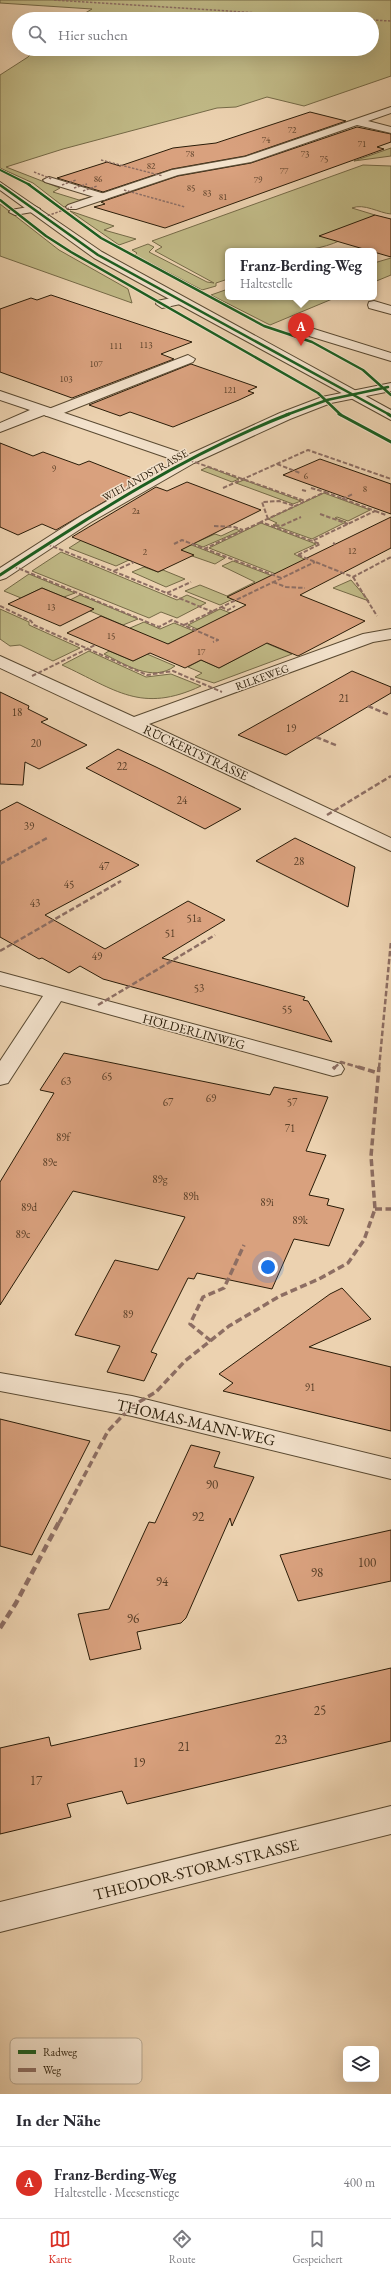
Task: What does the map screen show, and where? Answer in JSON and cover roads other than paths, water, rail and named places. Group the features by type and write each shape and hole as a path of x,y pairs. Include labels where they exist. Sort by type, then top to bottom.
{"street":[{"path":"72,208 190,168 247,160 391,110"},
{"path":"356,122 391,130"},
{"path":"49,180 104,197"},
{"path":"0,185 98,255 354,394 391,416"},
{"path":"15,212 34,209"},
{"path":"162,304 181,300"},
{"path":"374,305 391,310"},
{"path":"314,333 391,357"},
{"path":"0,428 188,359"},
{"name":"WIELANDSTRASSE","path":"0,575 86,519 189,460 285,416 327,400 391,386"},
{"name":"WIELANDSTRASSE","path":"0,395 189,460"},
{"name":"RILKEWEG","path":"135,723 369,638 391,634"},
{"name":"RÜCKERTSTRASSE","path":"0,661 135,723 391,845"},
{"name":"HÖLDERLINWEG","path":"0,978 333,1069"},
{"path":"0,1078 55,994"},
{"name":"THOMAS-MANN-WEG","path":"0,1382 29,1386 132,1406 391,1469"},
{"name":"THEODOR-STORM-STRASSE","path":"0,1917 391,1820"}],"place":[{"name":"Franz-Berding-Weg","path":"301,346"}]}
